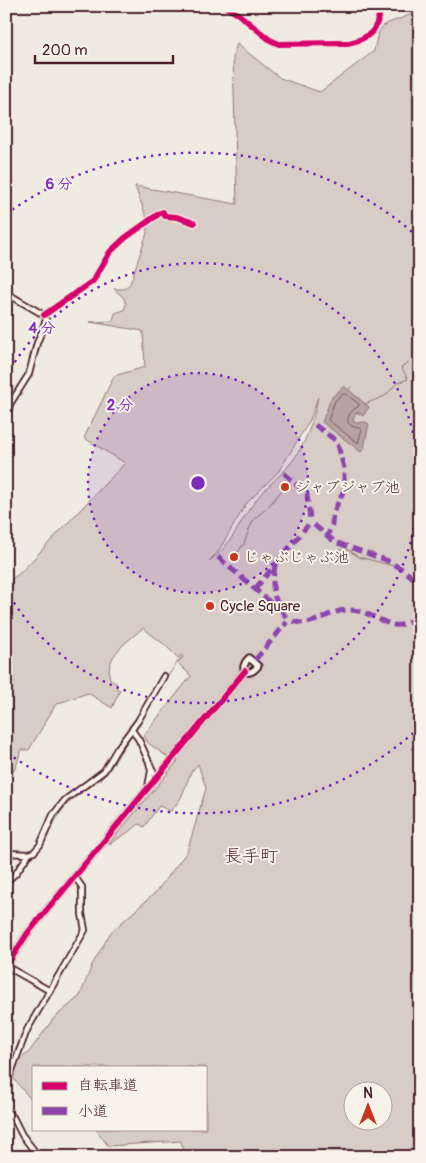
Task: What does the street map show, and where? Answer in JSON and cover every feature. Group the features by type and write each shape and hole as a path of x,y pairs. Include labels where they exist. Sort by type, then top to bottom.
{"street":[{"path":"224,6 238,14 270,40 284,45 338,42 344,44 360,39 368,35 375,28 382,6"},
{"path":"44,315 93,281 110,252 125,238 160,213 163,212 165,216 177,217 194,223"},
{"path":"6,293 44,315 46,320 37,343 29,374 10,404 6,422"},
{"path":"50,991 6,967 27,934 245,671"},
{"path":"6,882 16,873 29,854 34,852 40,844 57,809 68,797 104,771 116,749 132,730 164,676"},
{"path":"132,730 139,740 154,773 158,776"},
{"path":"148,789 150,776 149,762"},
{"path":"6,853 29,854"},
{"path":"6,1086 27,1030 85,930 82,914 82,887 74,877"},
{"path":"6,1111 10,1114 22,1136 39,1157"}],"shaded area":[{"path":"420,11 420,1157 185,1157 181,1141 108,1146 97,1130 208,1130 208,1066 32,1066 32,1101 7,1071 29,1052 54,1018 80,996 92,965 111,932 156,892 187,852 206,788 198,764 191,772 181,798 171,811 159,806 144,827 139,824 108,845 178,761 171,755 169,758 148,743 144,735 191,676 178,663 183,657 181,655 178,658 143,628 118,650 110,663 110,679 117,684 116,688 120,690 112,708 88,693 56,704 29,750 21,750 16,767 6,783 6,583 20,573 125,463 84,438 114,376 145,367 143,331 90,322 113,321 115,313 124,310 126,304 123,297 114,289 124,289 130,284 147,233 147,219 135,186 237,204 233,56 237,44 280,78 320,92 374,51 378,33 384,25 385,27 386,24","holes":["318,397 310,426 292,462 257,499 234,535 223,549 209,561 218,552 246,504 279,471 310,420"]}],"water":[{"path":"344,386 369,407 363,416 357,412 353,418 355,423 365,422 369,424 364,448 361,452 322,422 331,398"}],"waterway":[{"path":"365,404 385,396 397,383 408,379 401,367 408,363"},
{"path":"348,390 351,387"},
{"path":"237,553 244,544 255,518 267,508 282,490"},
{"path":"324,560 334,559 340,550 348,550 359,557 394,566"},
{"path":"168,676 181,657"},
{"path":"150,705 165,680"},
{"path":"141,722 148,710"},
{"path":"100,780 108,772 130,737"},
{"path":"45,842 64,808 95,783"},
{"path":"6,888 41,849"}],"marked path":[{"path":"315,425 335,440 344,468 344,490 333,513 332,525 327,537"},
{"path":"284,473 307,494 310,519"},
{"path":"255,589 308,525"},
{"path":"314,525 335,542 386,560 404,570 413,578 420,594"},
{"path":"218,557 271,603 276,603"},
{"path":"275,566 273,581 275,598 286,617"},
{"path":"293,621 307,623 339,611 354,610 398,625 411,620 417,614 420,606"},
{"path":"255,660 287,622"}],"cycle path":[{"path":"224,6 238,14 270,40 279,44 352,42 371,33 382,6"},
{"path":"44,315 93,281 110,252 125,238 160,213 163,212 165,216 177,217 194,223"},
{"path":"6,967 27,934 245,671"}],"place":[{"name":"ジャブジャブ池","path":"285,487"},
{"name":"じゃぶじゃぶ池","path":"234,557"},
{"name":"Cycle Square","path":"210,606"}],"district":[{"name":"長手町","path":"251,856"}]}
